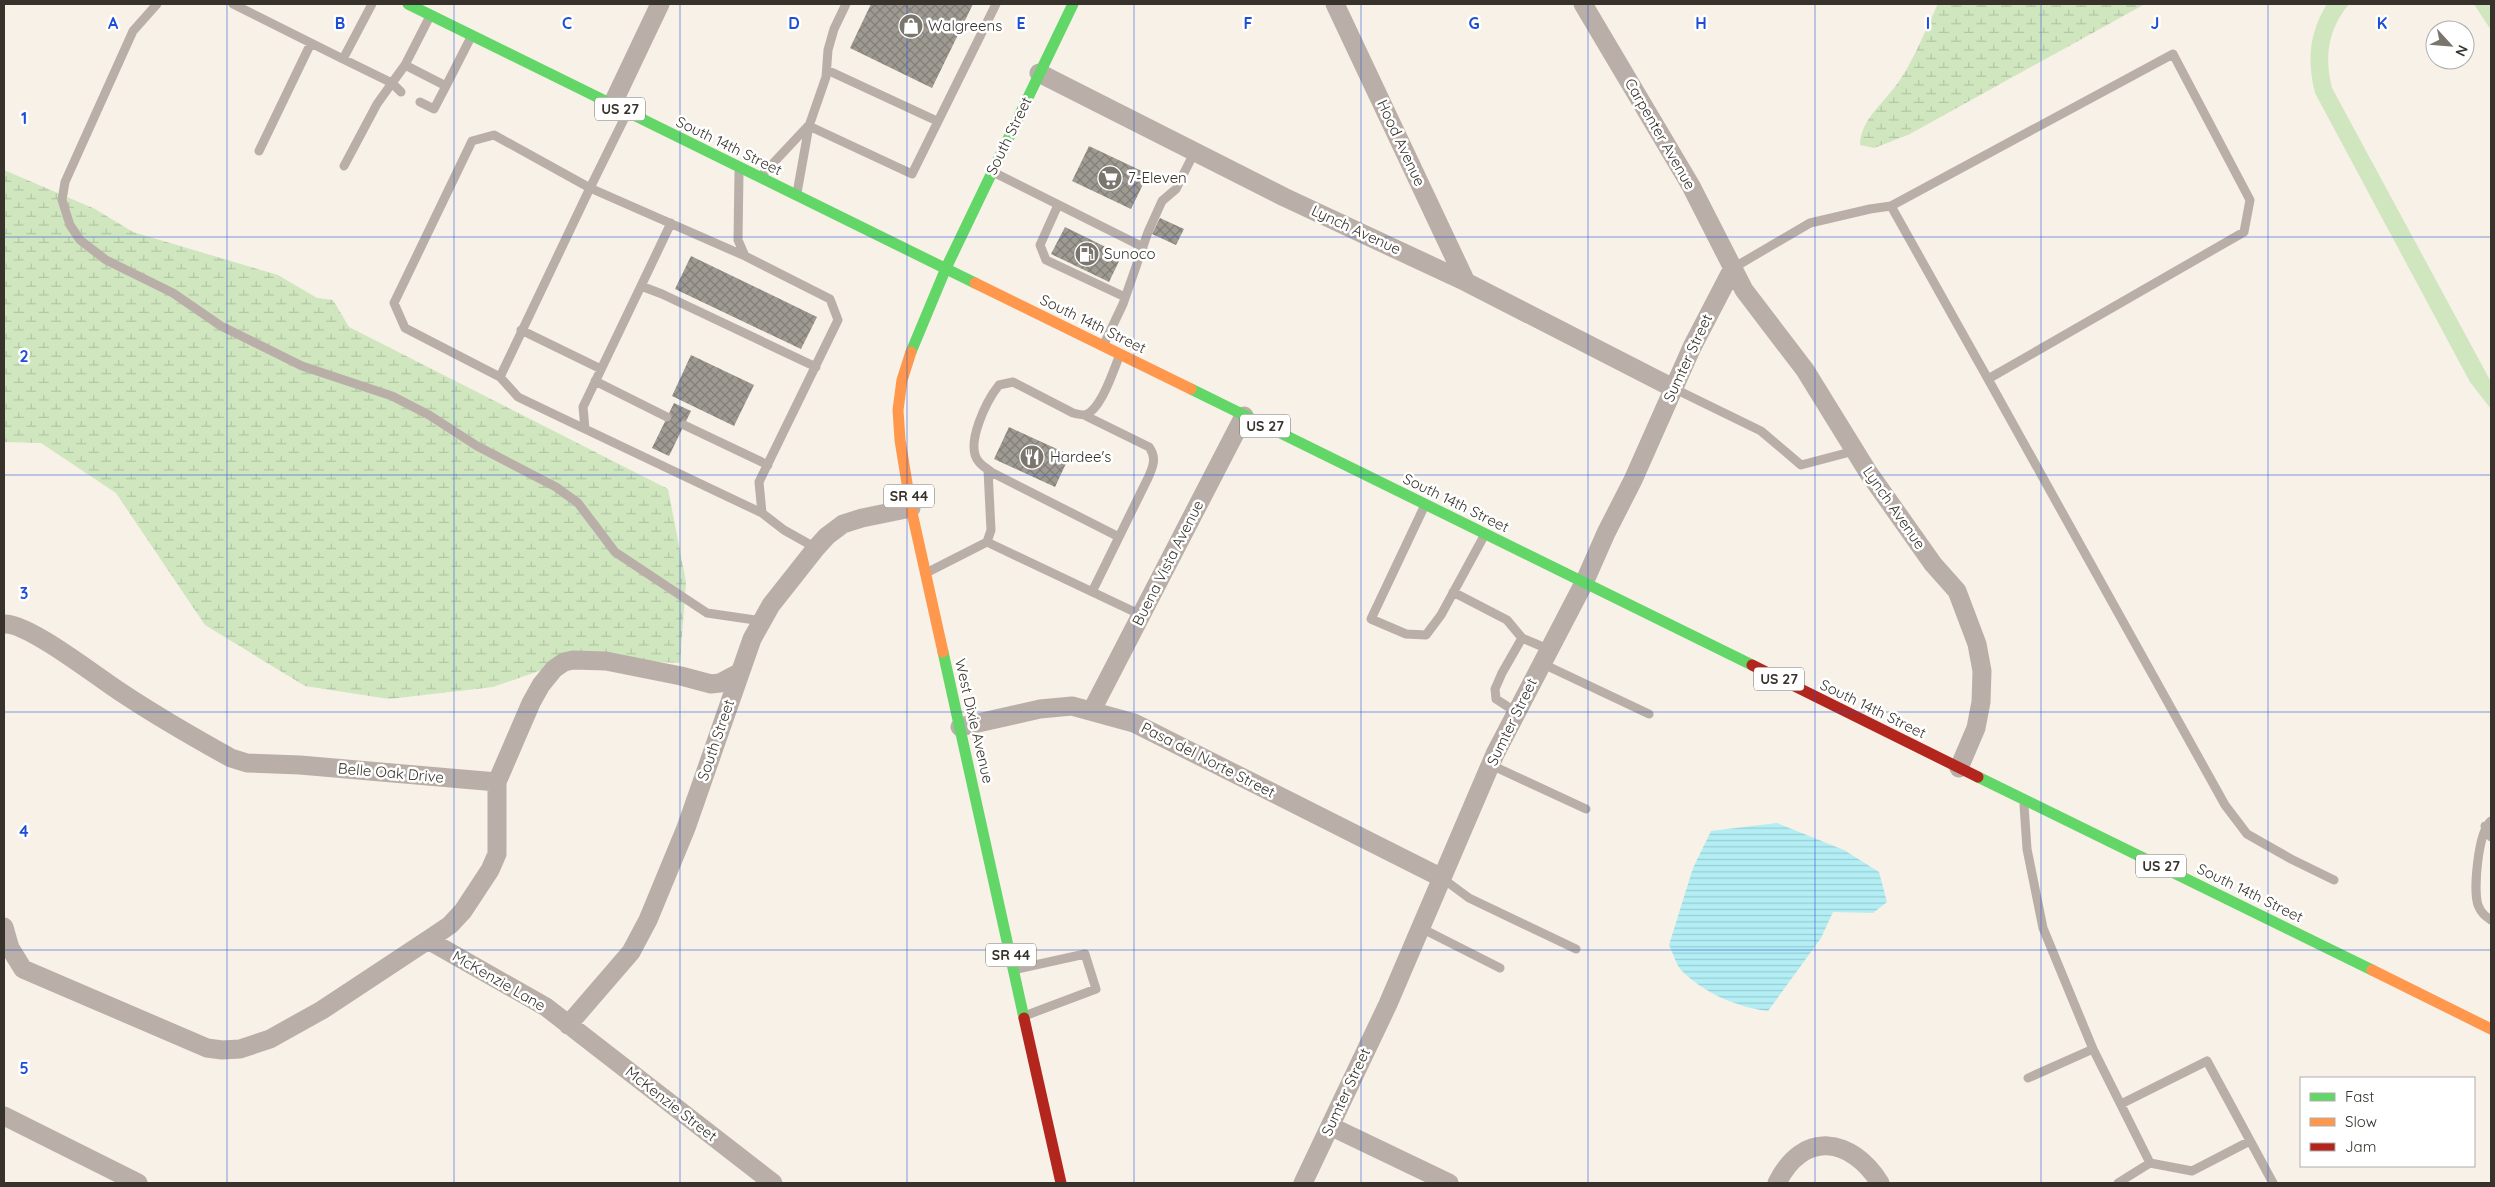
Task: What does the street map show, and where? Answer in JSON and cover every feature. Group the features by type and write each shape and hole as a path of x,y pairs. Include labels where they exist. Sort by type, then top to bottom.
{"main road":[{"name":"South 14th Street","path":"408,4 2491,1028"},
{"name":"South Street","path":"946,268 1074,4"},
{"name":"West Dixie Avenue","path":"946,268 916,339 901,390 898,410 900,440 911,508 1061,1183"}],"street":[{"path":"620,109 660,4"},
{"name":"Hood Avenue","path":"1335,4 1466,282"},
{"name":"Carpenter Avenue","path":"1584,4 1691,186 1733,268"},
{"name":"Lynch Avenue","path":"1040,73 1284,198 1466,282 1673,388"},
{"name":"Lynch Avenue","path":"1733,268 1744,290 1805,370 1854,451 1933,564 1957,591 1966,609 1977,644 1982,671 1981,702 1976,728 1959,768"},
{"name":"Sumter Street","path":"1303,1183 1388,1004 1491,765 1516,712 1584,582 1633,480 1673,388 1733,268"},
{"name":"Buena Vista Avenue","path":"1092,710 1244,416"},
{"name":"South Street","path":"568,1025 631,952 648,920 686,828 752,638 762,621 797,569 827,536 843,524 911,508"},
{"name":"Belle Oak Drive","path":"4,624 18,626 54,647 119,691 231,758 247,763 300,765 498,782"},
{"path":"4,927 10,948 23,969 176,1036 222,1050 240,1049 270,1040 322,1010 428,940 450,924 463,911 490,870 497,854 498,782 541,685 554,669 564,662 606,661 682,676 711,684 720,683 739,673"},
{"name":"Pasa del Norte Street","path":"960,727 1040,709 1072,706 1134,722 1442,878"},
{"name":"McKenzie Lane","path":"428,940 506,982 546,1007 568,1025"},
{"name":"McKenzie Street","path":"568,1025 773,1183"},
{"path":"4,1116 138,1183"},
{"path":"1330,1126 1449,1183"},
{"path":"1778,1182 1791,1164 1802,1154 1820,1146 1831,1144 1846,1148 1858,1157 1880,1183"}],"lane":[{"path":"157,4 133,31 65,182 62,200 70,225 80,240 106,260 173,293 221,326 302,366 392,396 429,415 477,446 556,486 578,503 615,552 707,614 762,621"},
{"path":"233,4 392,83 401,92"},
{"path":"343,58 372,4"},
{"path":"796,196 809,126 822,94 827,70 828,50 834,29 846,4"},
{"path":"809,126 912,174 996,4"},
{"path":"344,166 377,104 404,65 430,15"},
{"path":"420,102 434,109 472,36"},
{"path":"259,152 311,43"},
{"path":"1733,268 1810,223 1870,208 1891,206 2173,54 2250,200 2244,232 1988,379"},
{"path":"404,65 446,86"},
{"path":"827,70 937,122"},
{"path":"500,377 590,188 620,109"},
{"path":"760,177 809,126"},
{"path":"762,513 759,482 838,320 830,299 745,256 590,188 494,135 472,141 394,303 405,328 500,377 518,397 762,513 784,530 816,548"},
{"path":"1103,346 1126,297 1142,247 1162,201 1176,189 1195,151"},
{"path":"739,167 738,240 745,256"},
{"path":"992,172 1142,247"},
{"path":"1058,205 1040,245 1046,260 1126,297"},
{"path":"1891,206 2225,805 2247,834 2291,859 2334,880"},
{"path":"585,429 583,407 642,286 670,223"},
{"path":"642,286 676,300 816,367"},
{"path":"521,330 601,369"},
{"path":"1084,415 1092,411 1100,401 1120,354"},
{"path":"595,381 667,417"},
{"path":"1092,592 1120,537 1154,465 1154,453 1149,447 1084,415 1073,413 1013,382 999,385 990,396 976,431 973,448 978,462 988,470 1120,537"},
{"path":"1673,388 1761,431 1802,465 1854,451"},
{"path":"684,425 768,465"},
{"path":"926,573 987,542 991,530 988,470"},
{"path":"1425,504 1371,619 1406,634 1426,635 1453,592 1485,534"},
{"path":"987,542 1141,615"},
{"path":"1453,592 1507,620 1522,638 1545,656 1649,714"},
{"path":"1516,712 1496,699 1495,689 1522,638"},
{"path":"1491,765 1586,809"},
{"path":"2024,799 2028,849 2035,893 2044,928 2094,1049 2150,1163"},
{"path":"2488,824 2491,837"},
{"path":"2488,824 2478,856 2478,904 2484,916 2491,920"},
{"path":"1442,878 1469,898 1576,950"},
{"path":"1421,928 1500,968"},
{"path":"1014,969 1085,954 1096,989 1024,1016"},
{"path":"2028,1078 2094,1049"},
{"path":"2121,1104 2207,1061 2273,1183"},
{"path":"2118,1183 2150,1163 2192,1171 2250,1141"}],"green space":[{"path":"1938,4 2145,4 1908,135 1874,148 1860,145 1864,127 1903,76"},
{"path":"2327,4 2349,4 2336,23 2332,33 2328,65 2332,88 2491,382 2491,409 2470,382 2315,93 2311,70 2311,47 2316,26"},
{"path":"2474,4 2491,4 2491,30"},
{"path":"4,170 95,209 133,232 278,275 317,298 333,300 349,327 668,489 686,582 680,663 605,659 542,670 493,687 389,699 305,686 205,625 116,493 41,443 4,442"}],"water":[{"path":"1777,823 1844,850 1879,872 1887,902 1873,913 1833,912 1821,938 1768,1011 1744,1006 1721,998 1700,986 1681,970 1669,945 1693,868 1711,831"}],"building":[{"name":"Walgreens","path":"871,4 973,4 932,88 850,48"},
{"name":"7-Eleven","path":"1089,146 1148,174 1131,209 1072,181"},
{"name":"Sunoco","path":"1160,218 1184,229 1176,245 1152,234"},
{"name":"Sunoco","path":"1065,227 1122,255 1109,282 1051,254"},
{"path":"691,256 817,317 801,349 675,289"},
{"path":"691,355 754,385 734,426 672,396"},
{"path":"674,403 691,411 669,456 652,448"},
{"name":"Hardee's","path":"1009,427 1070,455 1055,487 994,459"}],"traffic: fast":[{"path":"408,4 975,283"},
{"path":"911,352 946,268 1073,4"},
{"path":"1191,389 1752,665"},
{"path":"943,652 1024,1018"},
{"path":"1978,777 2372,970"}],"traffic: slow":[{"path":"975,283 1191,389"},
{"path":"911,352 902,380 898,410 900,440 911,508 943,652"},
{"path":"2372,970 2491,1029"}],"traffic: jam":[{"path":"1752,665 1978,777"},
{"path":"1024,1018 1061,1183"}],"place":[{"name":"Walgreens","path":"911,26"},
{"name":"7-Eleven","path":"1110,178"},
{"name":"Sunoco","path":"1087,254"},
{"name":"Hardee's","path":"1032,457"}]}
